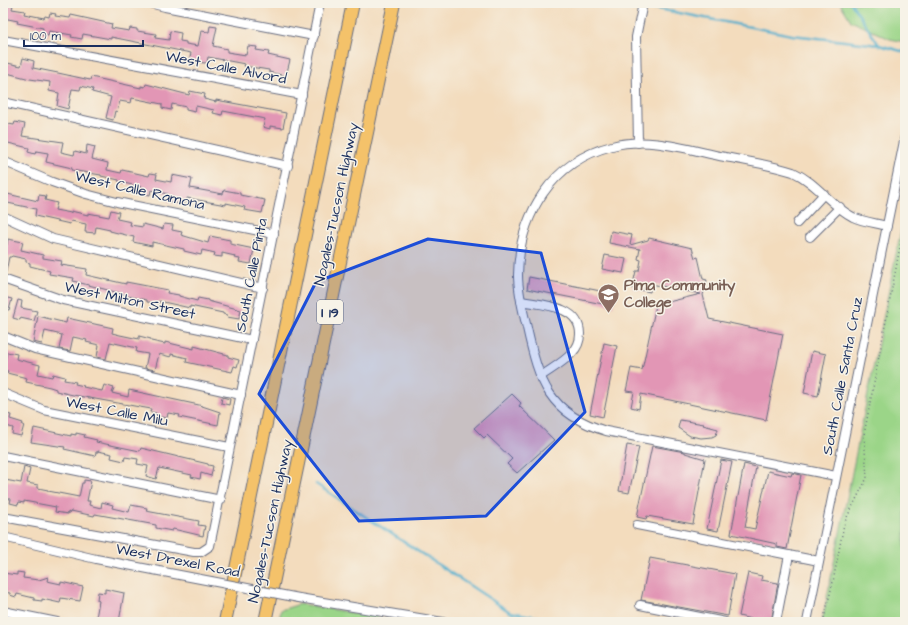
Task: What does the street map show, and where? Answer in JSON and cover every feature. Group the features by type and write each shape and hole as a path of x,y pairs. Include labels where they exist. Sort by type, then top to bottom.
{"highway":[{"name":"Nogales–Tucson Highway","path":"225,622 352,3"},
{"name":"Nogales–Tucson Highway","path":"265,622 394,3"}],"street":[{"path":"149,3 314,36"},
{"name":"South Calle Pinta","path":"206,550 212,541 229,448 288,166 320,3"},
{"path":"638,143 636,37 642,7"},
{"name":"West Calle Alvord","path":"3,40 302,96"},
{"path":"3,102 288,166"},
{"name":"South Calle Santa Cruz","path":"807,622 905,136"},
{"path":"836,476 691,446 614,432 579,421 560,407 540,377 534,359 521,301 518,276 519,259 523,239 530,216 538,201 562,171 587,155 612,146 638,143 665,145 787,170 798,174 857,219 887,226"},
{"name":"West Calle Ramona","path":"3,161 52,182 86,194 117,202 274,234"},
{"path":"797,223 824,194"},
{"path":"810,237 840,207"},
{"path":"3,216 53,239 263,288"},
{"name":"West Milton Street","path":"3,279 63,300 252,340"},
{"path":"521,301 559,308 573,316 580,328 580,335 576,349 540,377"},
{"path":"3,336 35,349 241,395"},
{"name":"West Calle Milu","path":"3,393 44,410 229,448"},
{"path":"3,456 220,500"},
{"name":"West Drexel Road","path":"3,517 194,552 206,550"},
{"path":"636,525 819,561"},
{"name":"West Drexel Road","path":"3,537 96,559 299,598 443,622"},
{"path":"776,622 790,555"},
{"path":"640,605 725,622"},
{"path":"3,612 57,622"}],"path":[{"path":"823,622 847,517 867,478 864,435 905,221"}],"highlighted area":[{"path":"428,239 541,253 585,412 486,516 359,521 259,394 316,282"}],"green space":[{"path":"840,3 905,3 905,42 890,39 851,21"},
{"path":"905,210 905,622 822,622"},
{"path":"300,604 407,622 279,622 281,610"}],"building":[{"path":"3,4 13,5 12,9 25,11 24,14 44,18 45,16 49,17 50,13 56,14 55,16 70,18 71,15 112,24 111,28 129,31 130,28 137,29 137,31 156,34 155,38 169,40 170,31 181,33 180,41 186,42 186,44 198,46 201,31 209,32 210,26 217,27 213,46 227,49 227,52 246,55 248,46 257,47 256,50 269,52 268,55 290,60 286,76 269,72 269,70 244,66 245,64 208,57 207,63 189,62 191,53 111,37 111,39 83,34 82,39 71,37 72,35 49,31 48,36 42,35 43,28 17,23 18,21 3,18"},
{"path":"23,58 34,61 33,68 90,80 91,77 141,88 141,86 145,87 146,84 189,95 190,91 205,94 204,99 216,102 216,100 286,113 283,128 270,126 270,129 263,127 265,119 223,111 222,115 213,113 214,110 196,106 195,112 186,110 186,107 172,104 171,110 162,108 162,104 132,98 131,103 120,101 117,112 115,111 113,120 106,118 111,97 92,92 93,89 81,86 80,90 72,89 68,109 57,106 59,93 49,91 50,82 30,79 3,72 3,62 21,66"},
{"path":"15,122 25,124 22,136 63,142 61,152 74,155 75,151 86,154 87,145 95,147 92,159 108,163 107,170 121,173 122,170 149,176 150,173 157,174 156,179 171,182 172,175 192,179 190,188 223,194 224,190 265,200 262,213 244,210 245,207 226,203 226,205 187,198 187,202 184,201 184,205 167,201 168,194 151,190 150,195 141,193 142,187 119,182 119,180 101,175 71,170 72,168 46,162 48,153 36,151 35,154 28,152 29,148 4,142 3,123 14,125"},
{"path":"3,193 38,201 39,195 46,196 45,200 57,203 55,210 71,213 71,211 88,215 88,213 109,217 111,210 119,212 117,219 131,222 130,225 143,227 143,224 163,229 164,224 173,225 172,230 182,232 181,235 208,243 210,236 230,240 230,244 254,249 251,264 239,262 240,259 234,258 235,256 222,253 222,257 214,256 215,253 202,250 201,255 184,251 184,249 152,242 152,246 133,242 134,237 96,227 95,233 85,232 86,224 71,221 70,224 35,216 36,209 3,202"},
{"path":"611,231 632,235 630,245 648,240 649,238 692,248 695,258 698,257 703,279 707,280 703,295 709,319 783,334 766,420 641,394 639,409 631,407 634,392 626,391 631,368 642,370 656,305 701,294 651,284 650,292 632,288 636,271 639,271 641,260 638,259 640,249 609,243"},
{"path":"8,239 23,242 21,250 43,255 43,258 62,261 61,265 87,269 86,275 126,284 126,282 168,290 167,293 197,301 198,298 208,300 241,310 239,319 227,317 227,315 223,313 190,306 190,308 159,301 159,303 147,302 147,300 73,281 74,278 49,274 50,271 30,266 30,263 26,262 26,259 12,256 9,257 6,272 3,272 3,253"},
{"path":"605,255 626,259 623,273 602,269"},
{"path":"529,277 616,294 613,306 527,289"},
{"path":"3,297 12,299 9,310 3,309"},
{"path":"18,300 22,301 21,308 37,311 34,321 13,318"},
{"path":"38,316 66,323 67,318 113,328 112,333 139,339 139,336 151,339 151,341 165,344 165,342 194,349 194,346 228,355 228,357 239,360 237,367 234,366 232,372 186,362 187,358 171,354 171,357 159,354 155,370 145,368 148,354 136,352 137,348 110,342 106,359 97,357 99,345 86,342 87,340 73,337 70,351 59,349 62,335 45,331 42,344 33,342"},
{"path":"604,343 617,346 603,417 590,414"},
{"path":"812,351 826,354 818,396 804,393"},
{"path":"7,352 17,354 16,359 40,365 38,374 52,377 53,374 65,377 64,380 76,382 75,384 84,386 83,387 102,391 104,385 114,388 112,393 128,397 129,390 199,405 220,412 218,425 179,417 180,415 168,413 167,418 155,416 156,413 150,412 151,409 73,395 56,391 56,389 50,387 26,382 27,378 7,373 8,371 3,370"},
{"path":"512,394 521,403 519,406 554,440 517,473 507,464 512,459 487,435 484,438 474,428"},
{"path":"222,397 230,399 229,405 221,403"},
{"path":"3,413 11,415 10,419 23,423 22,425 24,425 21,436 12,434 13,428 3,425"},
{"path":"680,420 704,424 703,425 718,429 716,435 712,437 701,438 690,436 678,428"},
{"path":"34,428 71,436 71,434 76,435 76,433 85,435 84,437 97,440 96,442 140,451 141,448 208,464 213,466 211,476 201,473 200,479 191,477 192,475 159,468 156,479 146,476 148,466 137,464 138,459 125,457 124,461 111,458 112,454 98,451 96,452 95,456 64,449 65,447 31,442"},
{"path":"627,445 639,447 629,493 619,491"},
{"path":"652,446 685,452 705,459 693,524 647,516 646,519 637,517"},
{"path":"721,460 732,462 718,531 707,529"},
{"path":"744,464 756,467 745,527 755,529 768,471 791,476 792,473 801,475 787,549 777,547 777,544 731,534"},
{"path":"24,467 30,469 27,483 38,485 38,488 79,497 84,480 91,481 87,501 90,501 89,505 101,508 102,502 113,505 112,508 129,512 131,505 147,508 146,511 199,521 198,525 205,526 203,536 173,529 172,531 156,528 156,525 95,514 94,516 71,511 70,513 68,512 68,514 55,512 56,507 24,501 24,503 19,502 18,505 10,503 11,499 3,498 5,480 21,483"},
{"path":"650,558 735,574 728,616 641,600"},
{"path":"17,572 24,573 23,578 39,580 48,577 47,581 61,584 61,582 83,587 80,601 61,598 60,603 42,599 42,601 17,594 16,597 10,595 10,593 3,592 3,573 17,575"},
{"path":"748,573 762,576 761,580 778,583 771,622 763,622 739,616"},
{"path":"105,589 124,593 119,622 100,622 100,619 96,618 99,601 97,600 98,592 105,593"}],"waterway":[{"path":"628,3 792,35 879,45 905,52"},
{"path":"851,3 879,45"},
{"path":"316,484 510,612 566,622"}],"place":[{"name":"Pima Community College","path":"608,314"}]}
